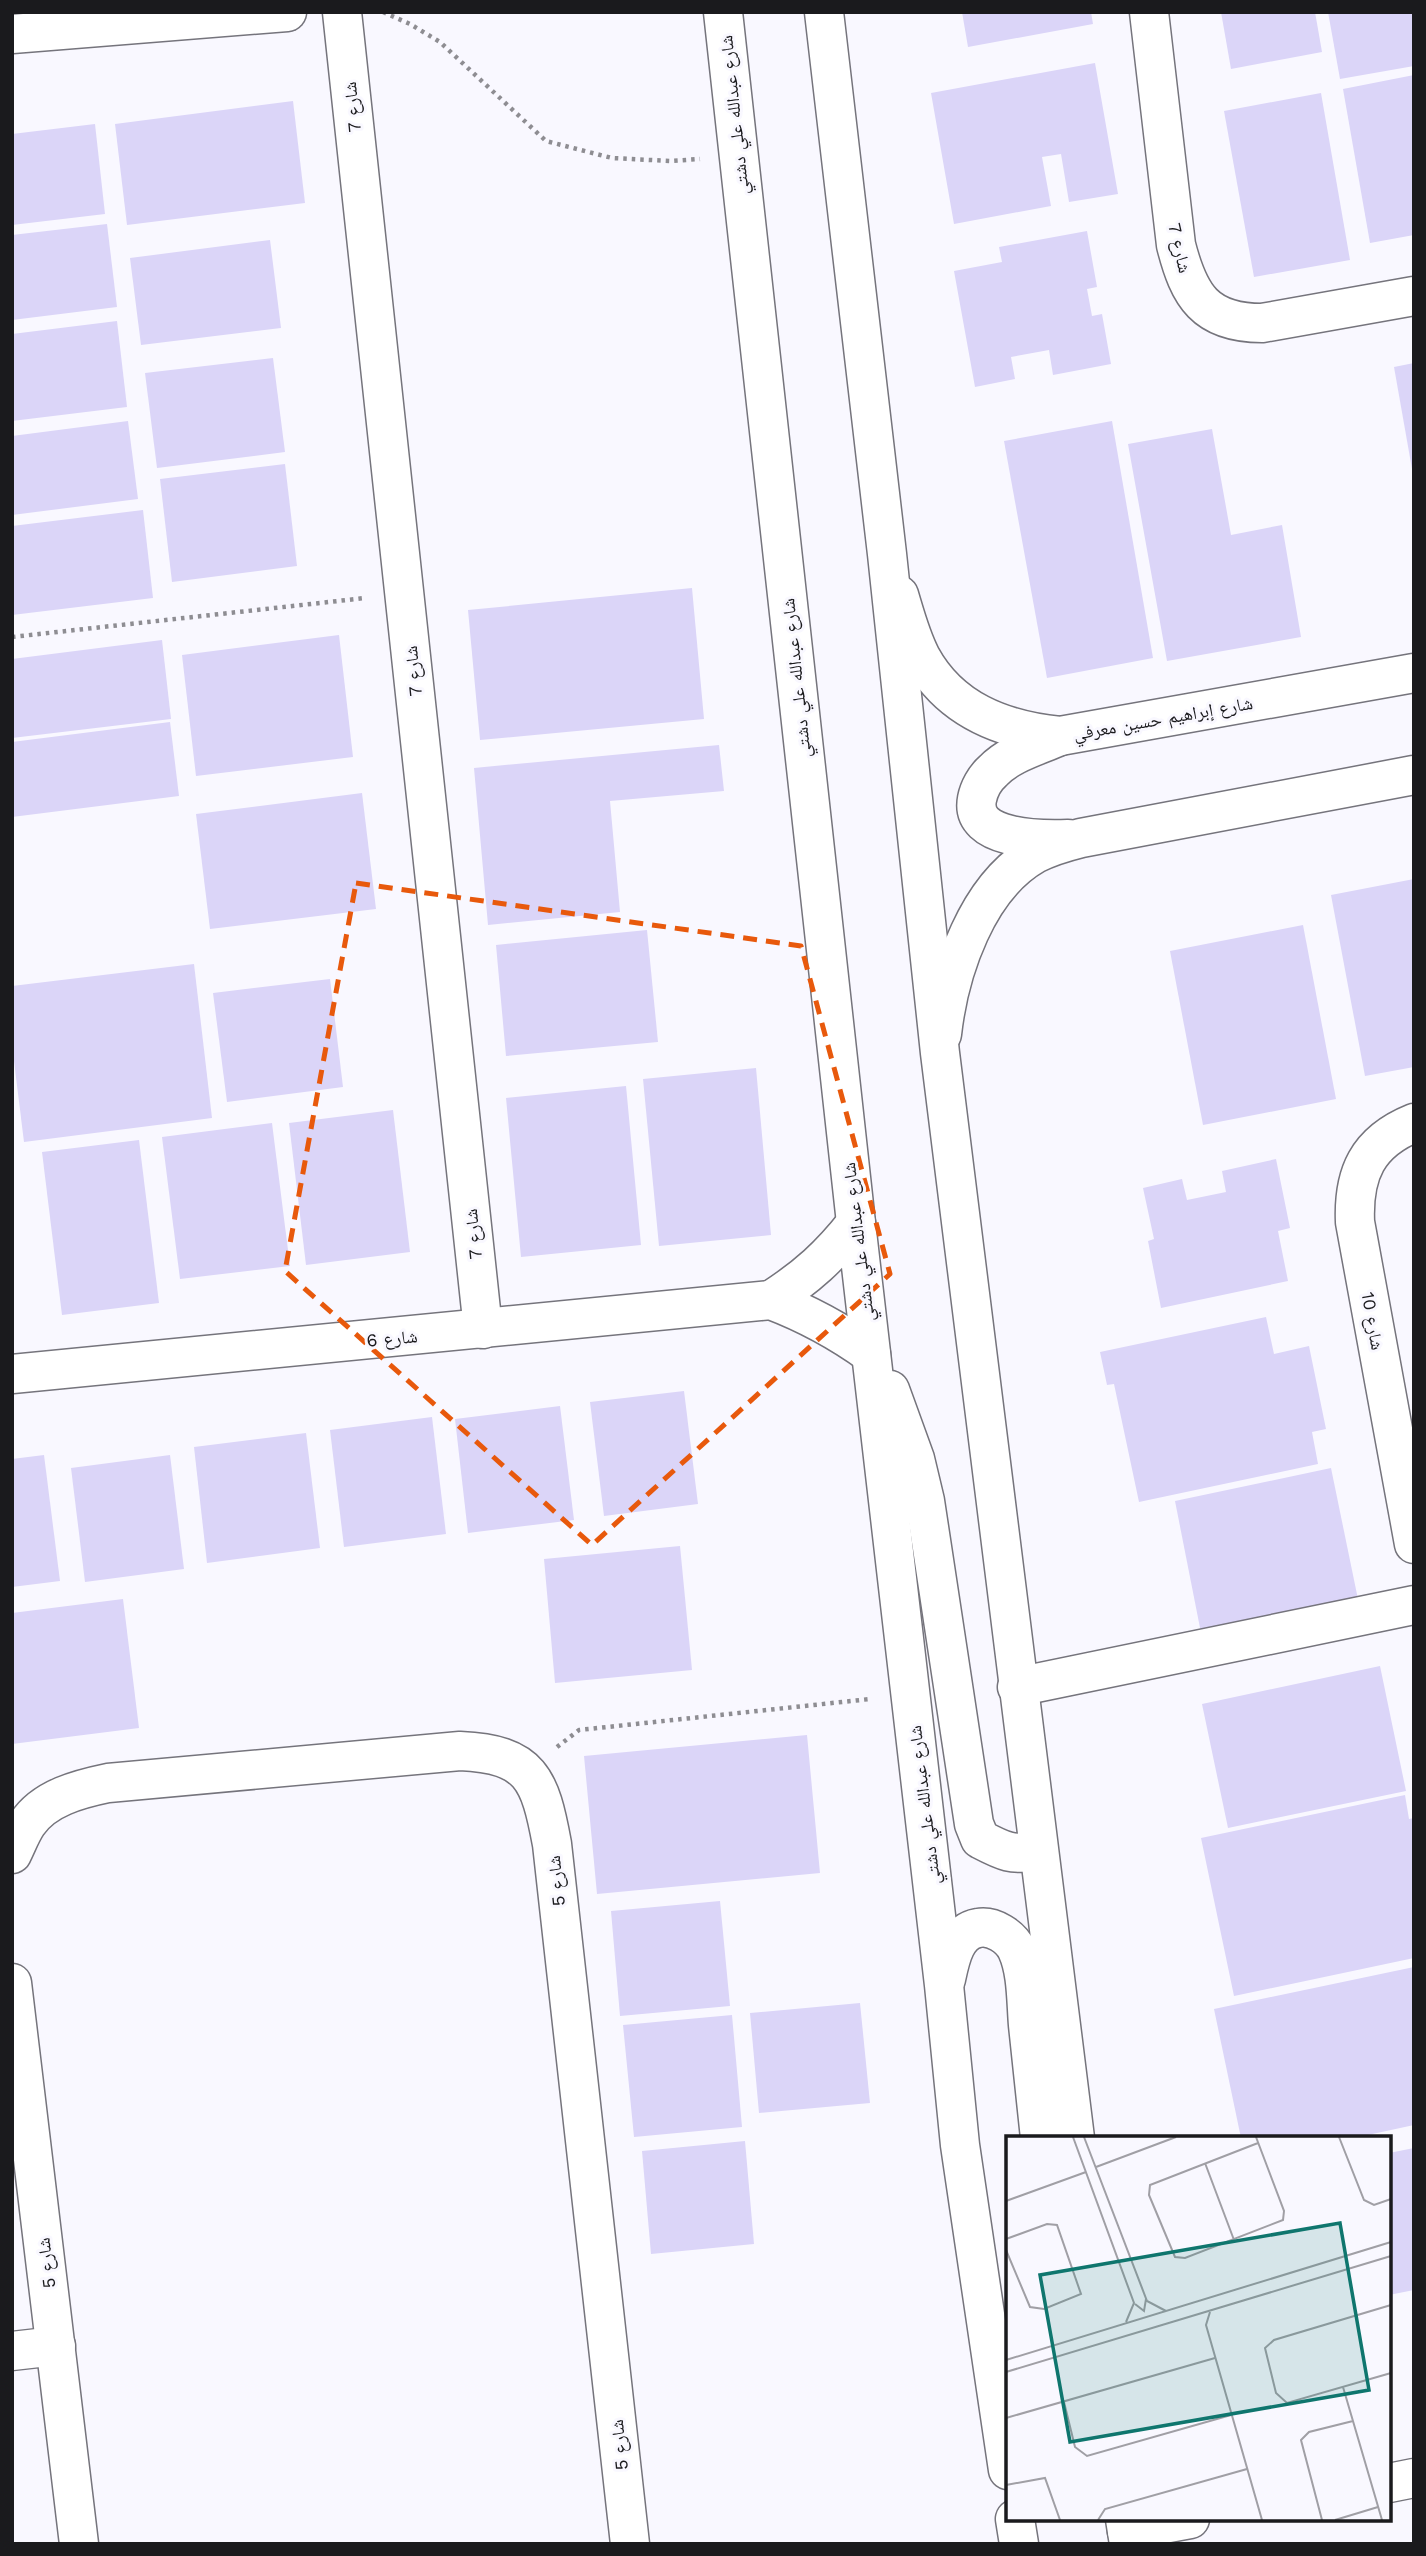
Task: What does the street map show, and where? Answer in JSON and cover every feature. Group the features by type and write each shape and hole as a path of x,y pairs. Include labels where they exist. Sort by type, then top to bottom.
{"street":[{"path":"12,34 286,12"},
{"name":"شارع 7","path":"342,12 483,1329"},
{"name":"شارع عبدالله علي دشتي","path":"723,12 960,2145 1006,2456"},
{"path":"824,12 887,554 940,1054 1075,2136"},
{"name":"شارع 7","path":"1149,12 1176,245 1182,270 1199,299 1212,312 1226,319 1242,323 1262,323 1414,296"},
{"name":"شارع إبراهيم حسين معرفي","path":"887,554 919,654 934,679 952,698 972,711 1016,730 1060,736 1414,673"},
{"path":"1060,736 1015,756 992,771 979,792 976,810 978,817 985,824 1009,835 1052,840 1081,838"},
{"path":"940,1054 948,992 959,959 986,903 1002,881 1033,855 1081,838 1414,775"},
{"name":"شارع 10","path":"1414,1123 1391,1134 1370,1154 1361,1169 1354,1200 1355,1223 1414,1544"},
{"name":"شارع 6","path":"772,1300 804,1280 832,1253 856,1223"},
{"name":"شارع 6","path":"12,1374 772,1300 807,1313 840,1331 871,1353"},
{"path":"871,1353 900,1415 915,1459 925,1501 974,1824 980,1839 1008,1853 1017,1855 1038,1851"},
{"path":"1017,1687 1414,1605"},
{"path":"12,1854 27,1824 38,1811 79,1790 108,1783 460,1751 495,1755 513,1761 526,1770"},
{"name":"شارع 5","path":"526,1770 542,1797 552,1844 630,2544"},
{"path":"944,1985 950,1958 962,1935 978,1928 996,1931 1009,1938 1017,1949 1027,2005 1040,2136"},
{"name":"شارع 5","path":"12,1983 79,2544"},
{"path":"12,2351 56,2346"},
{"path":"1391,2483 1414,2478"},
{"path":"1015,2521 1018,2544"},
{"path":"1127,2531 1180,2521"}],"path":[{"path":"382,12 410,24 440,42 546,141 612,158 670,161 739,156"},
{"path":"12,637 405,593"},
{"path":"526,1770 579,1730 911,1695"}],"highlighted area":[{"path":"356,883 801,946 890,1274 592,1545 285,1271"}],"building":[{"path":"962,12 1091,12 1093,24 968,47"},
{"path":"1221,12 1315,12 1322,52 1231,69"},
{"path":"1328,12 1414,12 1414,66 1340,79"},
{"path":"1095,63 1118,194 1069,202 1061,154 1042,157 1051,206 954,224 931,93"},
{"path":"1414,75 1414,235 1370,243 1343,89"},
{"path":"1321,93 1350,260 1254,277 1224,111"},
{"path":"293,101 305,203 127,225 115,124"},
{"path":"95,124 105,214 12,225 12,134"},
{"path":"107,224 117,307 12,320 12,235"},
{"path":"1087,231 1097,287 1087,289 1092,316 1102,314 1111,364 1053,375 1049,350 1011,357 1015,379 975,387 954,271 1002,262 999,247"},
{"path":"270,240 281,328 141,345 130,258"},
{"path":"117,321 127,407 12,421 12,334"},
{"path":"273,358 285,452 157,468 145,373"},
{"path":"1414,363 1414,469 1412,469 1394,367"},
{"path":"128,421 138,499 12,515 12,436"},
{"path":"1112,421 1153,658 1047,678 1004,441"},
{"path":"1212,429 1231,535 1282,525 1301,637 1167,661 1128,444"},
{"path":"285,464 297,566 172,582 160,479"},
{"path":"143,510 153,598 12,615 12,526"},
{"path":"692,588 704,719 480,740 468,610"},
{"path":"339,635 353,757 196,776 182,655"},
{"path":"162,640 171,719 12,738 12,659"},
{"path":"170,722 179,796 12,817 12,742"},
{"path":"719,745 724,791 610,801 620,912 488,925 474,768"},
{"path":"362,793 376,909 210,929 196,814"},
{"path":"1414,879 1414,1067 1365,1076 1331,895"},
{"path":"1303,925 1336,1099 1203,1125 1170,951"},
{"path":"647,930 658,1042 506,1056 496,945"},
{"path":"194,964 212,1118 24,1142 12,1045 12,986"},
{"path":"330,979 343,1087 227,1102 213,993"},
{"path":"756,1068 771,1235 659,1246 643,1079"},
{"path":"626,1086 641,1245 521,1257 506,1098"},
{"path":"393,1110 410,1252 306,1265 289,1123"},
{"path":"272,1123 290,1266 180,1279 162,1137"},
{"path":"139,1140 159,1303 62,1315 42,1152"},
{"path":"1276,1159 1290,1228 1278,1231 1288,1281 1161,1308 1148,1241 1154,1239 1143,1188 1182,1179 1187,1200 1226,1192 1222,1171"},
{"path":"1266,1317 1274,1354 1309,1346 1326,1429 1312,1432 1318,1464 1139,1502 1114,1384 1107,1385 1100,1352"},
{"path":"684,1391 698,1504 604,1516 590,1402"},
{"path":"560,1406 574,1520 468,1533 455,1419"},
{"path":"432,1417 446,1534 344,1547 330,1430"},
{"path":"306,1433 320,1548 207,1563 194,1447"},
{"path":"44,1455 60,1581 12,1587 12,1459"},
{"path":"170,1455 184,1569 85,1582 71,1468"},
{"path":"1331,1468 1360,1609 1203,1643 1175,1501"},
{"path":"680,1546 692,1670 555,1683 544,1559"},
{"path":"123,1599 139,1728 12,1744 12,1613"},
{"path":"1380,1666 1406,1791 1228,1828 1202,1704"},
{"path":"807,1735 820,1873 597,1894 584,1756"},
{"path":"1405,1795 1409,1819 1414,1818 1414,1958 1234,1996 1201,1838"},
{"path":"720,1901 730,2006 620,2016 611,1911"},
{"path":"1414,1967 1414,2125 1363,2136 1241,2136 1214,2009"},
{"path":"860,2003 870,2103 759,2113 750,2013"},
{"path":"732,2015 742,2127 634,2137 623,2025"},
{"path":"745,2141 754,2244 651,2254 642,2151"},
{"path":"1414,2148 1414,2290 1391,2295 1391,2153"}]}
